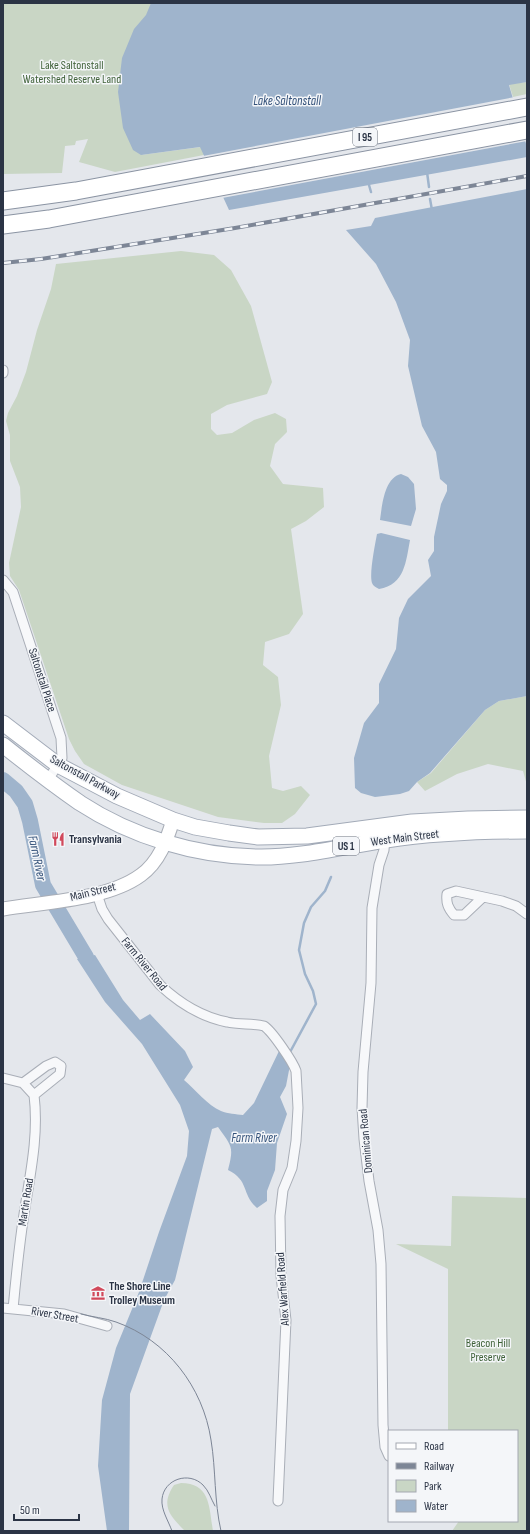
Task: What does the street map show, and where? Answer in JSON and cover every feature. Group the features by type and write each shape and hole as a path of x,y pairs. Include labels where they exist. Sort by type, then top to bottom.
{"highway":[{"name":"I 95","path":"3,201 61,194 526,107"},
{"name":"I 95","path":"3,225 49,219 527,130"}],"main road":[{"name":"Saltonstall Parkway","path":"3,723 58,765 93,784 173,820"},
{"name":"Saltonstall Parkway","path":"3,745 81,804 139,833 166,842"},
{"path":"81,804 93,784"},
{"name":"West Main Street","path":"166,842 208,852 234,856 286,856 385,833 468,819 527,818"},
{"name":"West Main Street","path":"173,820 202,828 258,837 385,833 425,835 464,832 527,831"},
{"name":"Main Street","path":"3,909 97,894 121,886 142,875 153,863 166,842 173,820"}],"street":[{"name":"Saltonstall Place","path":"3,580 13,592 61,738 63,753 58,765 48,780"},
{"name":"Dominican Road","path":"385,833 372,908 371,983 363,1072 362,1108 369,1181 378,1230 381,1264 384,1431 385,1446 388,1454"},
{"name":"Farm River Road","path":"97,894 102,909 108,920 160,985 169,994 209,1017 226,1022 264,1026 268,1028 294,1066 297,1078"},
{"path":"483,897 516,906 527,914"},
{"path":"3,1078 23,1083 34,1096 60,1074 62,1066 55,1062 46,1066 23,1083"},
{"name":"Alex Warfield Road","path":"278,1501 286,1320 281,1276 280,1216 283,1190 292,1168 296,1141 298,1108 297,1078"},
{"name":"Martin Road","path":"13,1309 19,1251 34,1148 36,1111 34,1096"},
{"name":"River Street","path":"3,1308 64,1314 107,1326"}],"green space":[{"name":"Lake Saltonstall Watershed Reserve Land","path":"3,3 527,3 141,155 201,147 204,155 115,172 79,162 88,139 76,141 75,145 65,146 62,173 3,174"},
{"path":"527,82 527,94 513,97 509,84"},
{"path":"181,251 214,255 231,270 251,306 272,382 267,394 227,405 211,414 211,429 217,435 232,433 254,420 275,413 286,419 287,432 275,444 270,466 283,484 323,488 324,507 306,521 291,529 303,614 289,634 265,642 263,665 278,677 281,705 269,756 272,788 283,791 301,786 310,795 295,814 282,823 264,823 218,817 122,785 84,764 69,739 19,590 10,576 9,563 21,507 20,487 10,461 10,435 6,421 26,372 37,330 51,289 56,264"},
{"path":"527,696 527,785 523,771 488,764 457,774 425,791 417,782 431,773 485,710 499,701"},
{"name":"Beacon Hill Preserve","path":"452,1196 527,1198 527,1531 452,1531 458,1522 518,1522 518,1430 448,1430 448,1269 396,1244 451,1246"},
{"path":"181,1483 191,1484 198,1487 207,1498 213,1531 185,1531 171,1515 167,1505 170,1492 174,1485"}],"water":[{"name":"Lake Saltonstall","path":"151,3 527,3 527,82 509,85 527,147 527,157 229,210 200,147 141,155 133,150 123,128 118,92 122,58 134,29 146,15"},
{"path":"527,189 527,696 499,701 485,710 430,773 417,782 409,791 400,794 375,797 361,793 355,788 354,758 364,723 379,703 379,684 396,649 399,618 408,599 431,576 428,560 434,551 434,537 441,504 447,491 447,485 440,479 436,452 422,426 408,366 410,340 396,302 376,264 346,230 371,226 375,218"},
{"path":"401,474 408,477 414,484 416,509 411,526 380,520 383,500 387,487 395,477"},
{"path":"381,533 410,540 403,571 394,583 388,587 379,589 372,584 371,573 377,534"},
{"name":"Farm River","path":"95,955 123,1000 140,1020 150,1014 185,1051 193,1067 184,1080 216,1109 226,1113 243,1115 254,1103 279,1051 290,1065 286,1086 280,1097 287,1114 277,1143 275,1170 267,1191 267,1201 257,1208 249,1198 240,1179 228,1170 231,1156 229,1143 218,1127 212,1129 175,1280 164,1300 130,1394 129,1531 107,1531 98,1466 102,1400 116,1348 139,1292 187,1156 189,1131 180,1105 142,1044 105,1002 77,959"}],"pier":[{"path":"515,97 527,141 222,198 203,159 203,156"}],"waterway":[{"path":"427,172 429,187"},
{"path":"369,185 371,192"},
{"path":"430,199 432,210"},
{"name":"Farm River","path":"3,780 16,791 25,804 43,885 86,957"},
{"name":"Farm River","path":"289,1054 316,1004 313,991 305,974 299,950 304,923 311,907 325,891 331,877"}],"tram line":[{"path":"81,1314 107,1319 134,1330 166,1353 180,1368 191,1384 207,1420 214,1463 217,1508 221,1531"},
{"path":"172,1531 162,1503 164,1492 167,1486 172,1482 184,1478 191,1478 197,1481 207,1490 215,1506"}],"railway":[{"path":"3,263 41,259 235,228 527,176"}],"place":[{"name":"Transylvania","path":"58,839"},
{"name":"The Shore Line Trolley Museum","path":"98,1293"}]}
